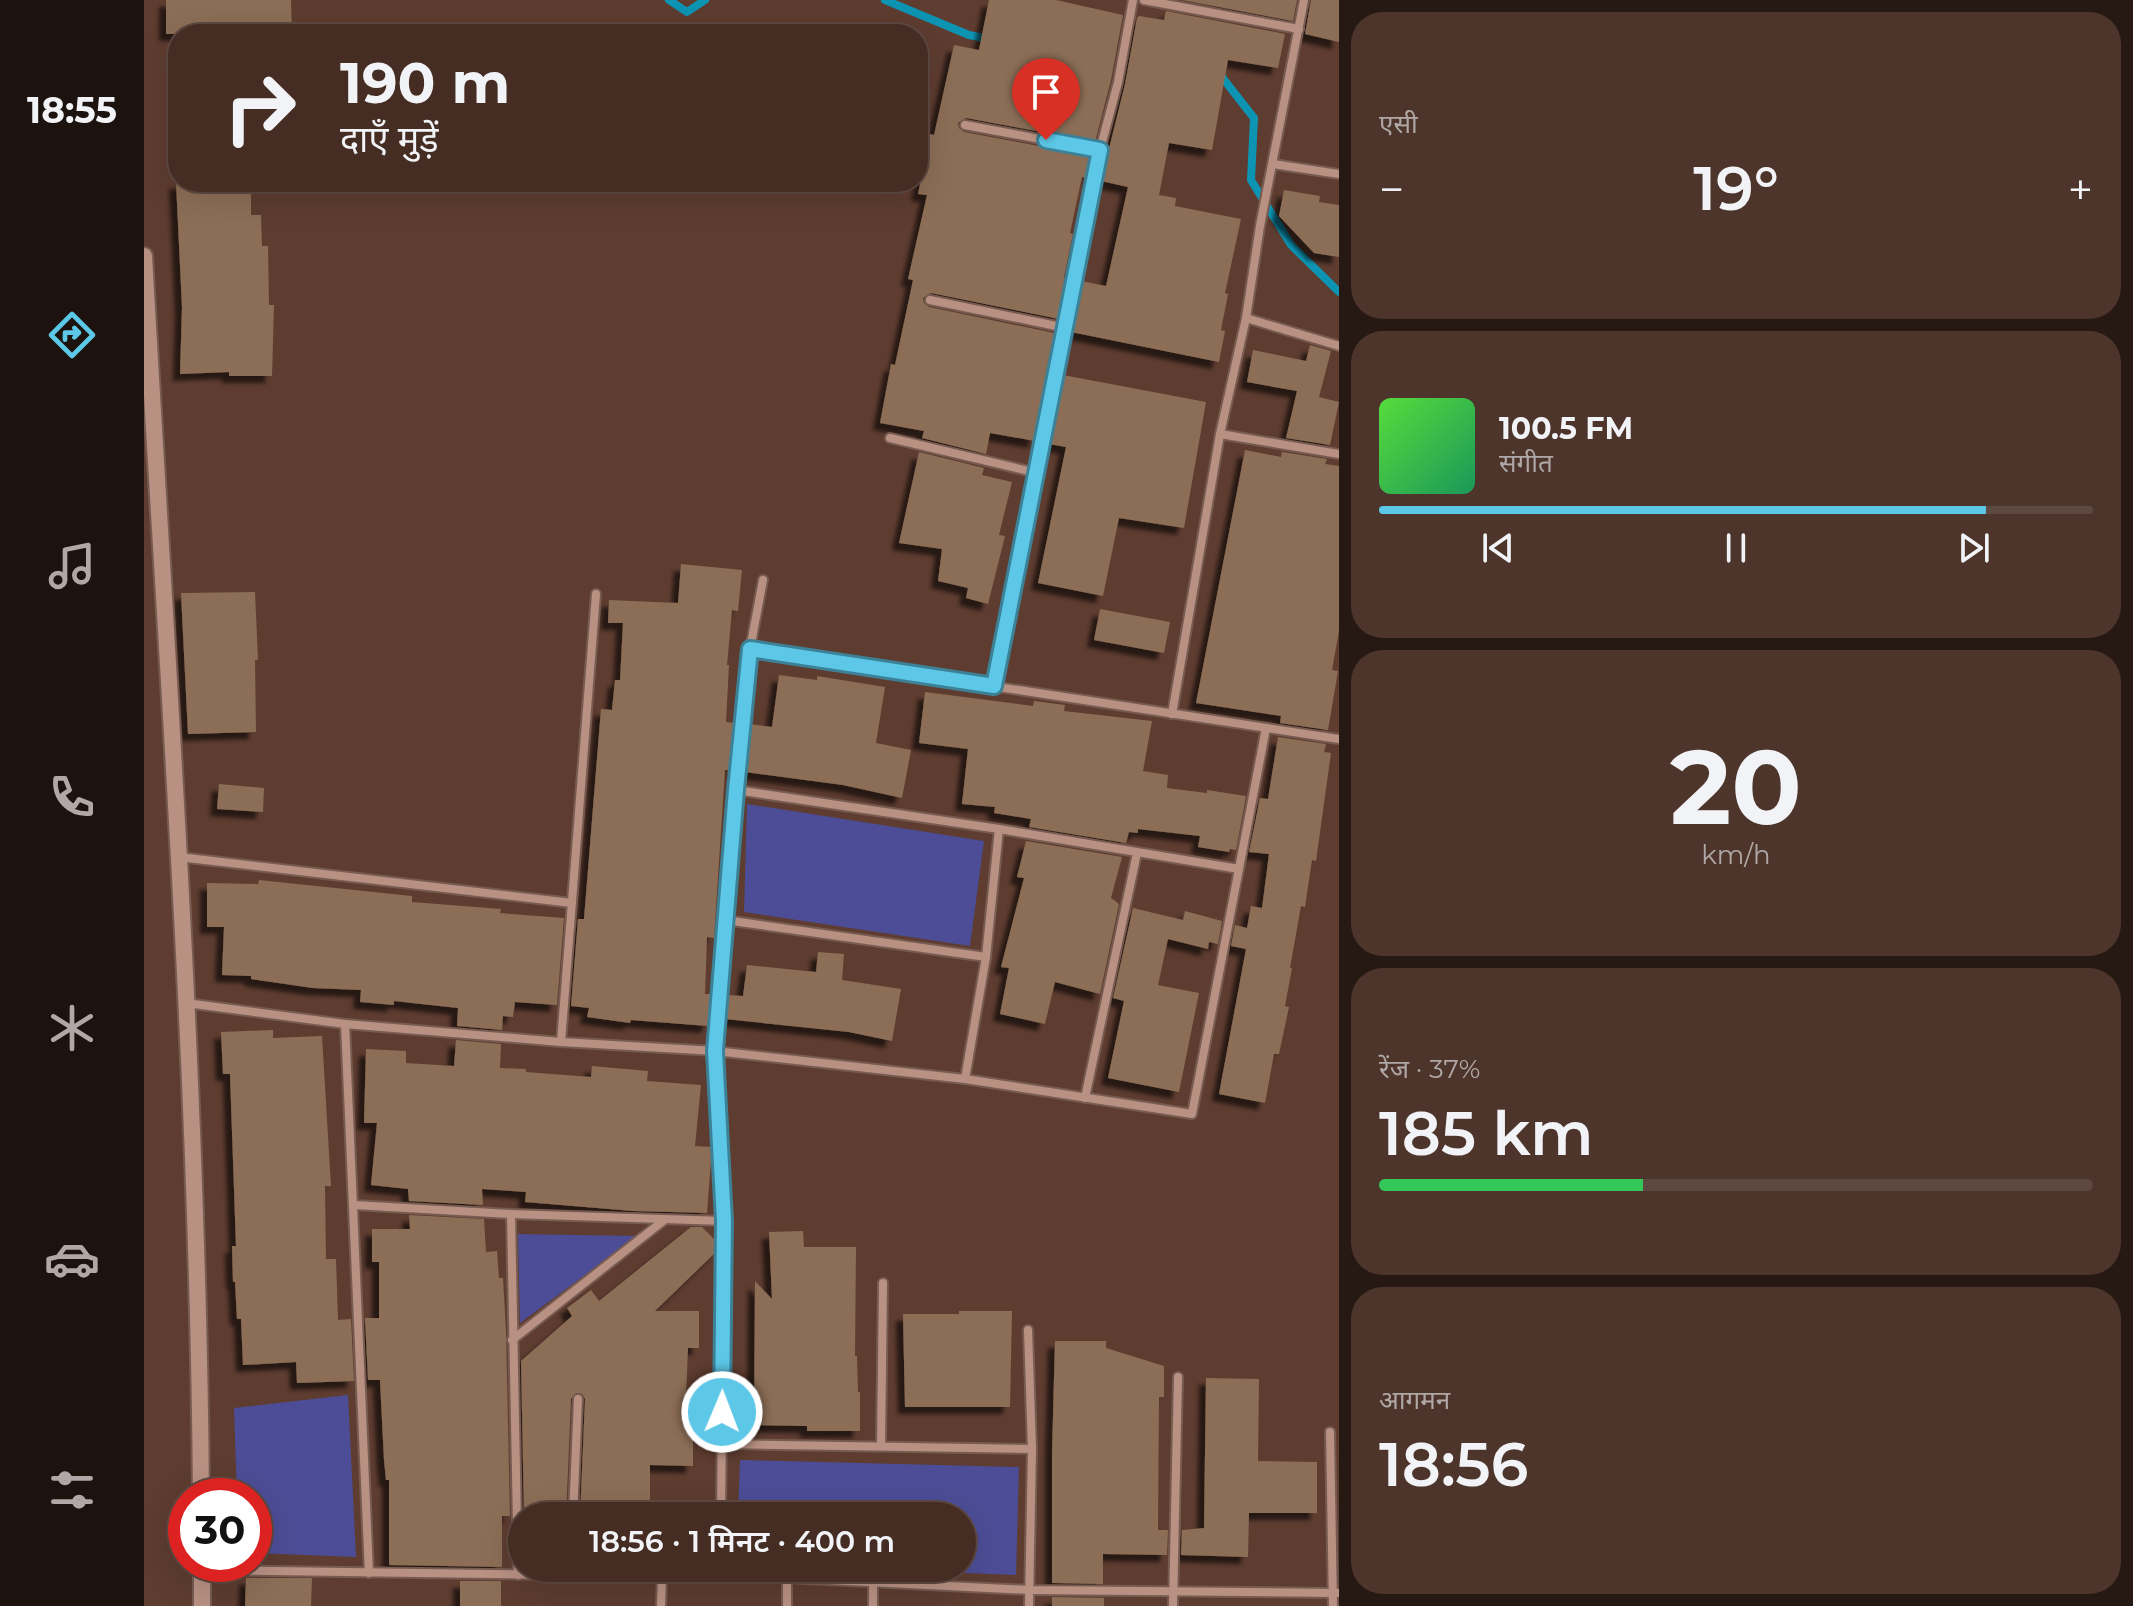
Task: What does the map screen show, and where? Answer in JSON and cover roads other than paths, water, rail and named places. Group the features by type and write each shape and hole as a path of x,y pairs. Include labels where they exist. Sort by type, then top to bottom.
{"street":[{"path":"994,686 1100,150 1118,82 1133,0"},
{"path":"1144,0 1299,29"},
{"path":"1172,714 1220,434 1246,318 1260,226 1304,0"},
{"path":"965,125 1100,150"},
{"path":"1273,164 1339,174"},
{"path":"144,256 185,1003 200,1350 201,1478"},
{"path":"930,300 1066,328"},
{"path":"1246,318 1339,346"},
{"path":"1220,434 1339,454"},
{"path":"890,438 1037,473"},
{"path":"721,1502 724,1221 715,1051 750,649 763,580"},
{"path":"561,1042 596,594"},
{"path":"750,649 1339,739"},
{"path":"185,1003 345,1024 715,1051 965,1079 1192,1114 1266,728"},
{"path":"736,790 1239,869"},
{"path":"965,1079 986,957 999,829"},
{"path":"1085,1098 1137,853"},
{"path":"177,857 572,903"},
{"path":"725,920 986,957"},
{"path":"345,1024 369,1573"},
{"path":"354,1205 663,1221 724,1221"},
{"path":"511,1214 516,1502"},
{"path":"512,1340 663,1221"},
{"path":"881,1446 883,1283"},
{"path":"1028,1330 1032,1449 1029,1606"},
{"path":"1173,1606 1178,1377"},
{"path":"574,1502 578,1399"},
{"path":"1330,1432 1336,1593 1333,1606"},
{"path":"722,1444 1032,1449"},
{"path":"272,1570 508,1575"},
{"path":"202,1582 202,1606"},
{"path":"661,1606 662,1582"},
{"path":"787,1582 787,1606"},
{"path":"873,1606 873,1582 1030,1590 1336,1593"}],"waterway":[{"path":"669,0 687,12 705,0"},
{"path":"885,0 969,35 989,39"},
{"path":"1218,72 1254,118 1251,180 1291,245 1339,292"}]}
